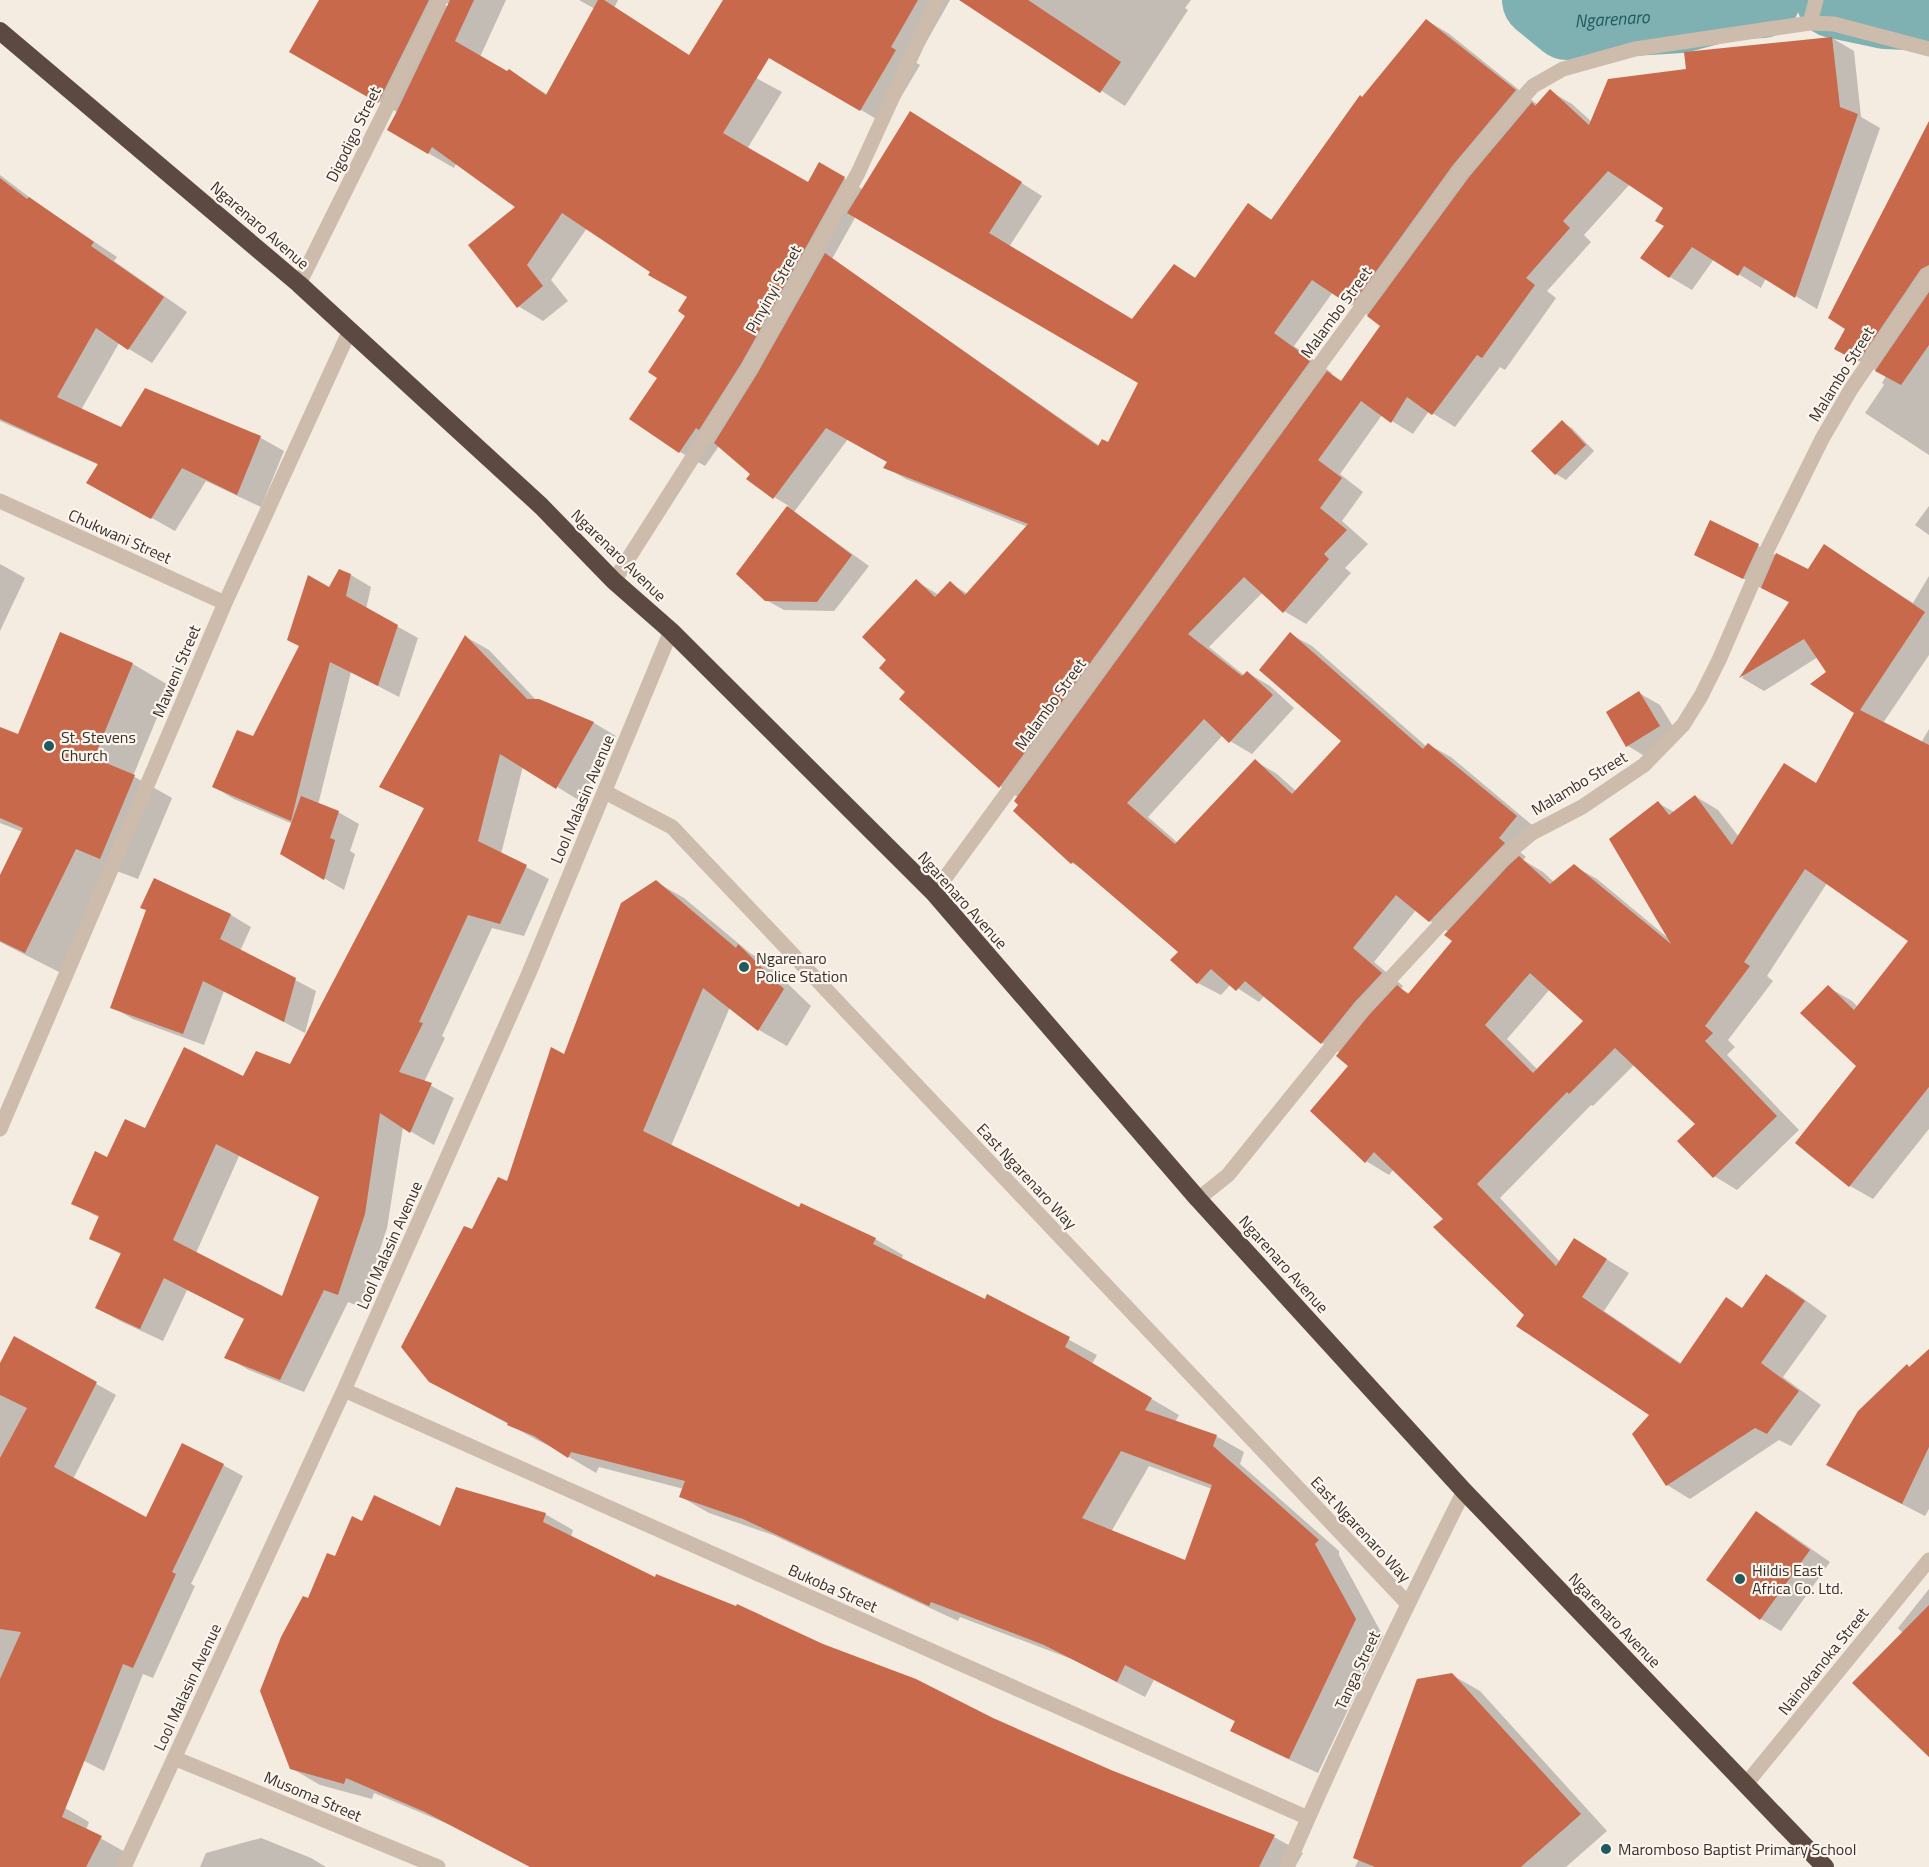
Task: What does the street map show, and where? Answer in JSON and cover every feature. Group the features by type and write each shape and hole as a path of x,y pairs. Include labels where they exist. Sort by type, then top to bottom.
{"highway":[{"name":"Ngarenaro Avenue","path":"0,31 299,284 541,506 614,580 671,631 934,893 1198,1199 1464,1491 1825,1867"}],"street":[{"name":"Digodigo Street","path":"299,284 440,0"},
{"name":"Pinyinyi Street","path":"614,580 749,369 858,173 937,0"},
{"path":"1810,23 1816,0"},
{"name":"Malambo Street","path":"934,893 1461,171 1533,86 1563,69 1635,49 1810,23 1834,24 1929,49"},
{"name":"Malambo Street","path":"1198,1199 1228,1175 1362,1009 1501,859 1532,832 1582,807 1644,765 1683,725 1715,669 1764,556 1822,439 1851,389 1929,275"},
{"name":"Maweni Street","path":"0,1129 225,603 350,330"},
{"name":"Chukwani Street","path":"0,501 225,603"},
{"name":"Lool Malasin Avenue","path":"124,1867 344,1390 529,973 671,631"},
{"name":"East Ngarenaro Way","path":"605,792 672,827 1408,1604"},
{"name":"Bukoba Street","path":"344,1390 1308,1818"},
{"name":"Tanga Street","path":"1287,1867 1408,1604 1464,1491"},
{"name":"Nainokanoka Street","path":"1746,1784 1929,1560"},
{"name":"Musoma Street","path":"174,1758 438,1867"}],"building":[{"path":"319,0 429,0 378,103 289,52"},
{"path":"450,0 474,0 455,41 507,71 509,69 546,95 598,0 604,0 689,55 723,0 918,0 891,47 896,50 860,111 769,58 723,133 808,182 819,162 845,177 741,364 699,430 696,428 679,453 629,419 657,378 648,372 685,316 678,311 687,297 648,275 650,272 562,213 527,265 543,286 517,308 468,245 515,207 432,147 428,154 387,130"},
{"path":"959,0 1028,0 1121,62 1100,93"},
{"path":"1426,19 1516,90 1453,165 1351,306 1312,280 1274,333 1311,360 999,788 899,699 905,692 879,668 886,660 862,637 916,579 935,597 950,581 965,595 1028,524 883,468 887,462 826,428 773,499 746,479 750,474 714,443 757,374 825,253 1098,446 1102,439 1108,442 1138,383 847,213 910,111 1022,182 989,233 1132,319 1174,264 1195,278 1248,203 1271,220 1360,95 1362,97"},
{"path":"1832,37 1840,107 1858,114 1795,298 1744,266 1738,276 1692,247 1669,278 1640,258 1664,226 1655,221 1663,208 1608,171 1563,221 1570,228 1526,278 1535,285 1482,358 1477,355 1432,415 1407,397 1391,423 1361,401 1318,460 1342,478 1320,508 1347,530 1324,554 1329,559 1283,613 1244,577 1188,634 1242,676 1247,671 1273,695 1229,743 1204,719 1127,803 1175,844 1255,759 1292,794 1341,741 1259,670 1290,632 1423,749 1428,743 1517,816 1499,838 1505,843 1429,922 1396,895 1353,948 1382,973 1321,1044 1245,981 1236,991 1211,969 1197,984 1170,960 1178,952 1073,862 1071,864 1013,811 1018,805 1014,801 1327,371 1341,381 1380,326 1367,316 1469,177 1532,102 1535,106 1550,89 1589,125 1608,79 1686,69 1684,52"},
{"path":"1929,121 1929,265 1921,269 1858,362 1834,349 1845,329 1828,318"},
{"path":"0,178 27,199 29,197 94,242 91,246 164,297 128,350 96,328 57,397 121,427 145,388 261,436 237,495 182,468 151,519 86,483 98,464 0,419"},
{"path":"1929,292 1929,345 1901,385 1875,371"},
{"path":"1562,420 1586,445 1555,475 1531,451"},
{"path":"787,506 852,555 817,602 765,601 736,574"},
{"path":"1710,520 1759,544 1743,579 1694,555"},
{"path":"1824,544 1925,612 1860,710 1929,745 1929,1087 1849,1187 1795,1143 1856,1066 1800,1013 1828,985 1854,1010 1908,941 1805,869 1744,962 1750,966 1705,1026 1713,1033 1705,1041 1777,1116 1713,1178 1677,1141 1695,1124 1615,1048 1569,1094 1567,1092 1477,1184 1556,1266 1574,1238 1607,1259 1582,1297 1680,1364 1726,1297 1742,1308 1766,1274 1805,1301 1761,1363 1799,1391 1767,1434 1755,1428 1666,1486 1632,1434 1649,1415 1516,1326 1524,1315 1433,1227 1443,1219 1374,1152 1365,1163 1310,1111 1348,1066 1336,1056 1369,1015 1397,985 1408,994 1452,941 1444,935 1519,856 1550,884 1574,864 1671,944 1609,839 1658,801 1669,815 1695,795 1732,845 1784,763 1816,783 1854,713 1810,684 1826,672 1804,639 1739,678 1789,602 1761,588 1776,553 1808,569","holes":["1530,973 1583,1021 1533,1073 1485,1025"]},
{"path":"339,569 351,574 346,596 398,625 378,686 330,662 291,821 212,787 237,730 253,736 299,646 287,640 308,575 329,587"},
{"name":"St. Stevens Church","path":"60,632 133,663 94,758 135,775 100,859 76,849 25,953 0,941 0,875 23,828 0,818 0,727 18,734"},
{"path":"465,635 527,699 539,699 594,722 556,789 500,754 478,841 527,865 500,924 468,915 419,1022 423,1023 399,1072 432,1083 410,1133 380,1113 365,1214 338,1295 324,1290 280,1380 224,1358 244,1319 164,1278 140,1329 95,1308 121,1253 89,1239 99,1216 71,1204 95,1151 107,1157 125,1119 145,1128 184,1047 243,1076 256,1051 290,1064 424,808 379,787","holes":["216,1144 319,1197 282,1296 173,1240"]},
{"path":"1639,691 1660,726 1626,747 1606,712"},
{"path":"301,796 339,811 330,838 335,840 324,880 280,854"},
{"path":"154,878 231,914 220,939 296,978 284,1022 203,981 183,1034 110,1008 146,910 140,908"},
{"path":"656,880 736,948 738,944 784,989 758,1031 703,988 643,1131 799,1207 801,1203 876,1238 873,1244 985,1299 987,1294 1070,1337 1065,1347 1152,1398 1145,1410 1217,1435 1213,1446 1319,1540 1315,1544 1356,1619 1289,1759 1230,1731 1235,1721 1125,1665 1117,1682 1044,1645 931,1602 929,1606 743,1519 679,1497 685,1481 571,1452 568,1458 534,1436 507,1425 508,1423 429,1382 401,1347 464,1226 472,1229 498,1177 507,1181 551,1047 564,1054 621,903","holes":["1121,1451 1212,1485 1185,1560 1082,1518"]},
{"path":"14,1336 97,1382 54,1467 146,1517 182,1443 224,1464 172,1572 176,1574 133,1668 123,1664 62,1817 102,1836 86,1867 0,1867 0,1679 21,1632 0,1629 0,1458 27,1408 0,1395 0,1363"},
{"path":"1929,1349 1929,1447 1902,1504 1826,1465 1858,1411 1907,1364 1909,1367"},
{"path":"456,1487 546,1513 543,1522 655,1577 656,1574 736,1606 737,1604 823,1644 916,1679 993,1718 1111,1770 1275,1835 1259,1867 530,1867 425,1812 346,1778 344,1784 290,1769 260,1691 281,1637 303,1596 308,1598 327,1553 335,1556 352,1516 362,1521 374,1495 440,1526"},
{"path":"1756,1511 1810,1550 1760,1620 1706,1580"},
{"path":"1929,1605 1929,1757 1852,1683"},
{"path":"1452,1673 1581,1814 1521,1867 1375,1867 1353,1858 1417,1679"}],"waterway":[{"name":"Ngarenaro","path":"1540,0 1567,22 1680,15 1728,2 1762,0"},
{"name":"Ngarenaro","path":"1834,0 1886,11 1929,13"}],"place":[{"name":"St. Stevens Church","path":"49,746"},
{"name":"Ngarenaro Police Station","path":"744,967"},
{"name":"Hildis East Africa Co. Ltd.","path":"1740,1579"},
{"name":"Maromboso Baptist Primary School","path":"1606,1849"}]}
